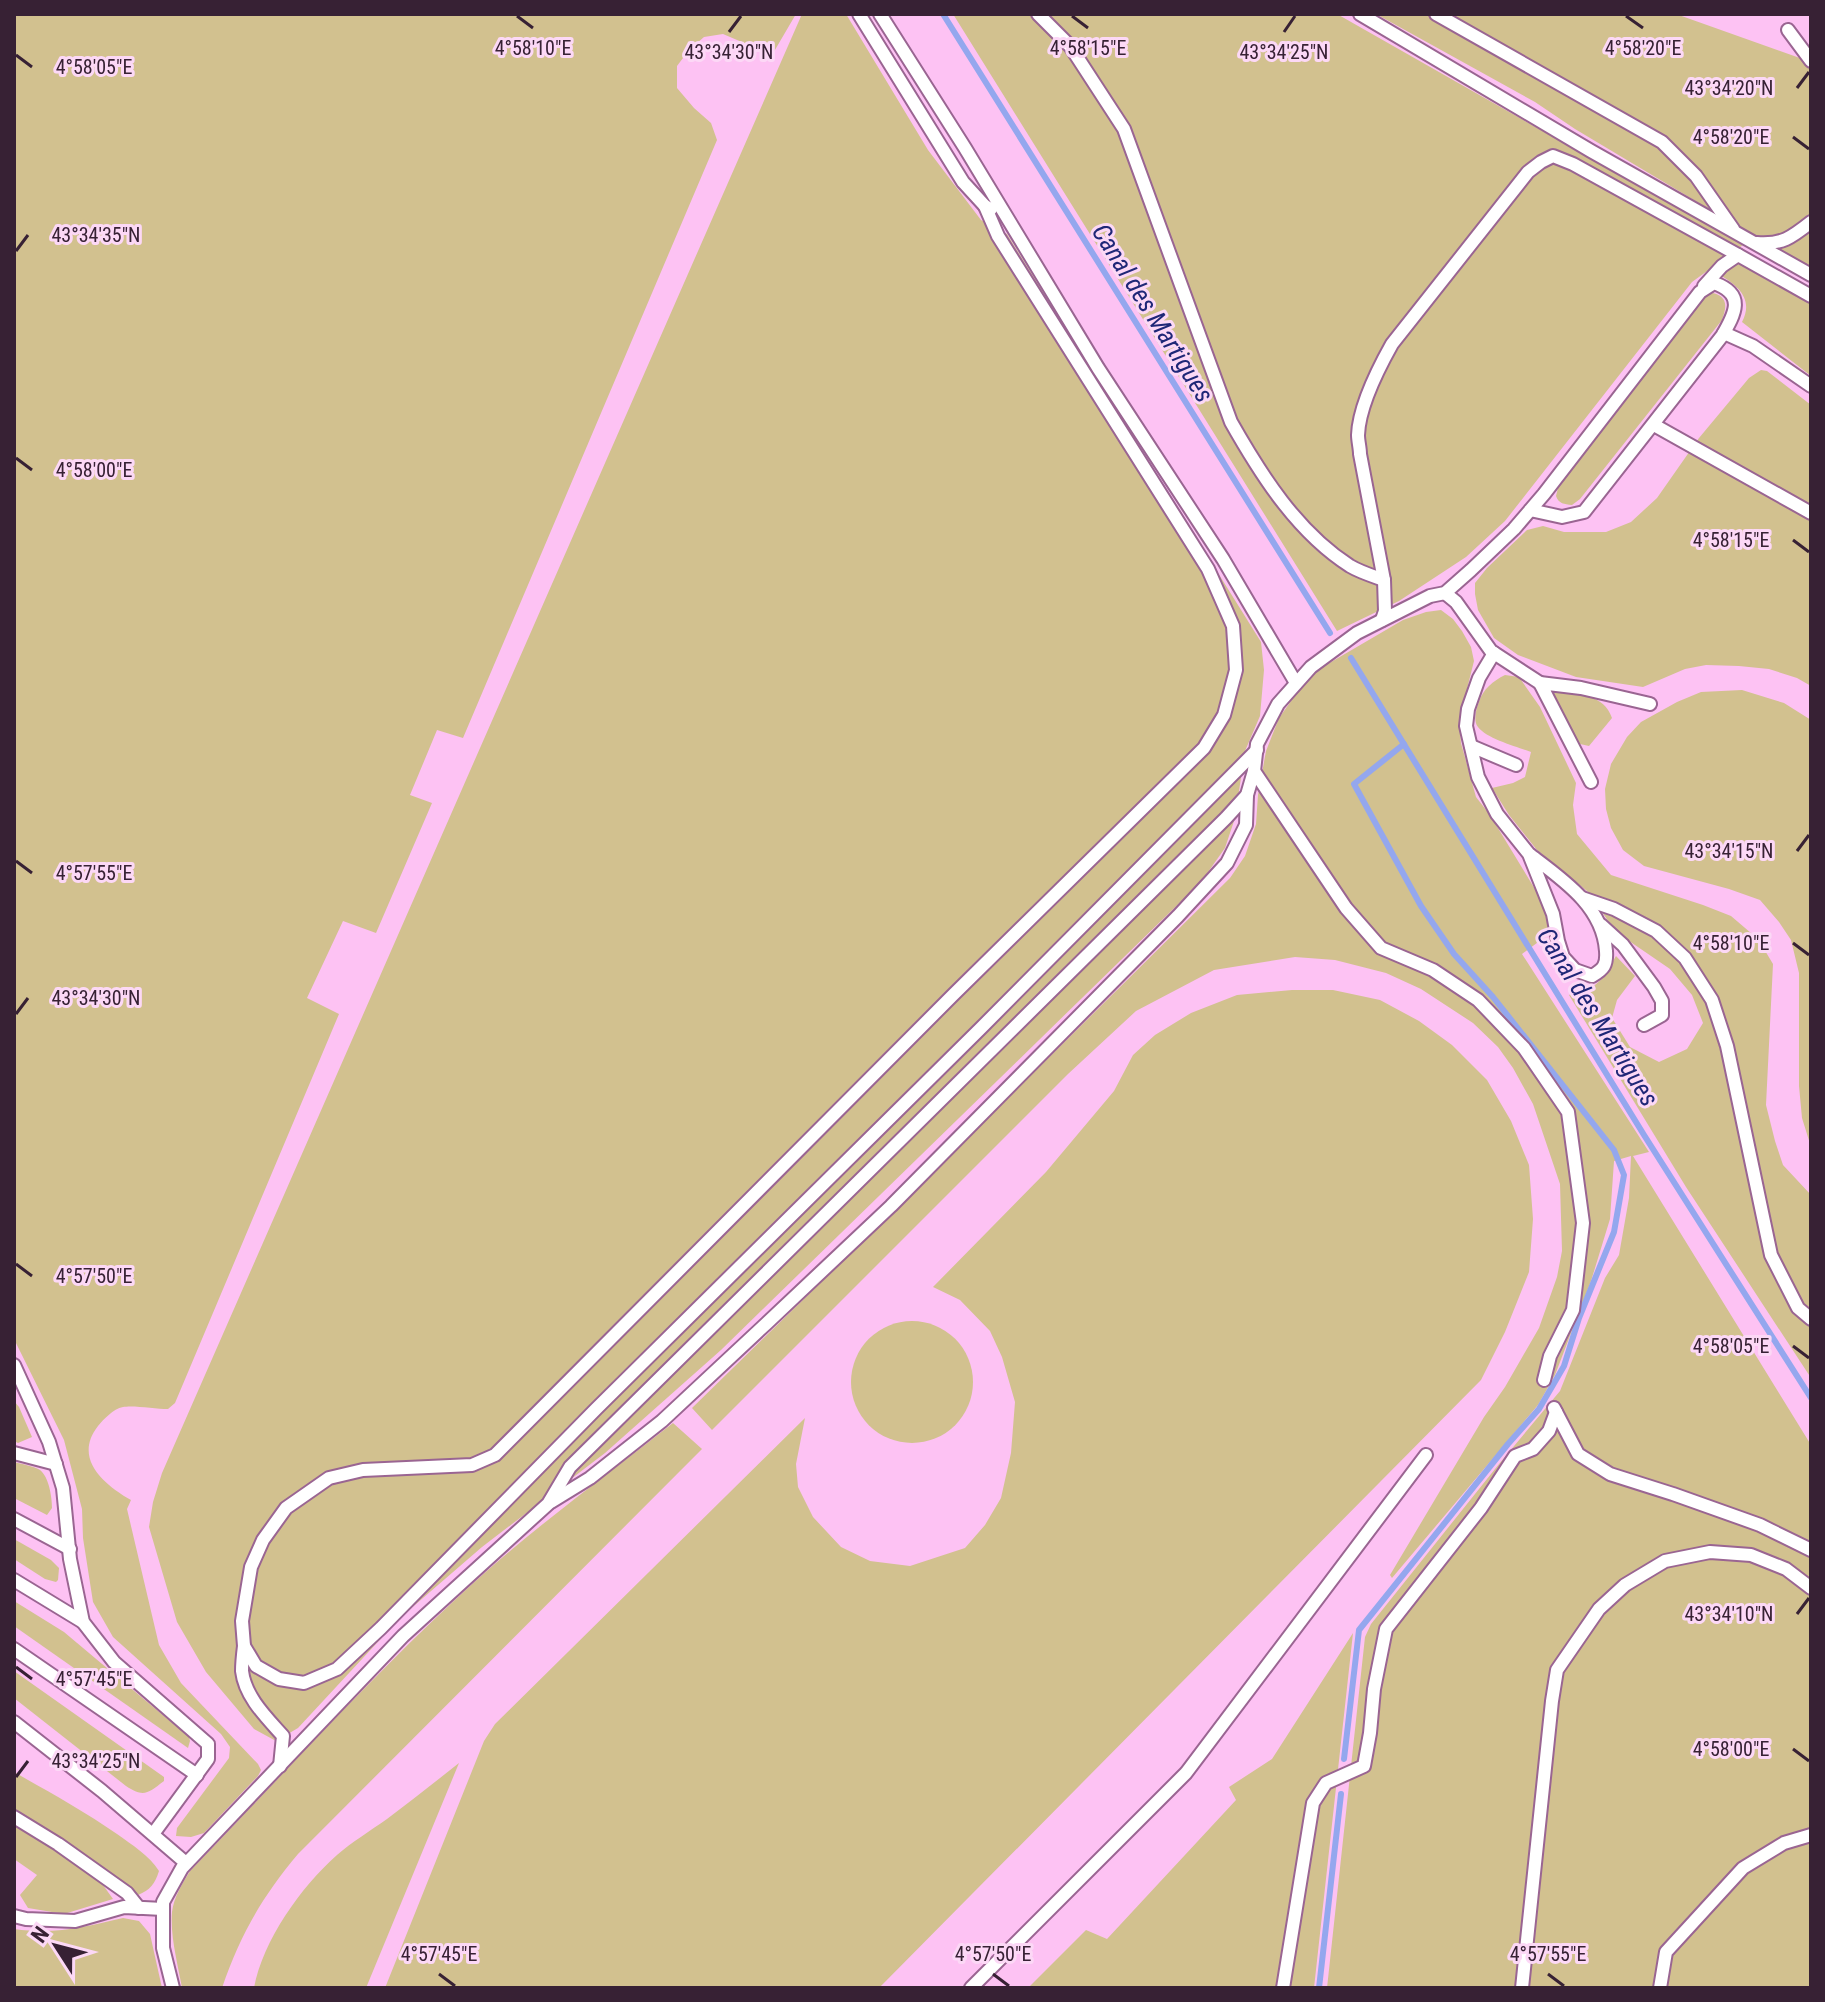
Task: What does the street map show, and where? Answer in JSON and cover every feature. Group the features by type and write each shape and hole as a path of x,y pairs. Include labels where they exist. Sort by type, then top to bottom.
{"lane":[{"path":"859,14 963,182 985,206 1007,218"},
{"path":"880,14 1098,368 1223,559 1296,683"},
{"path":"1038,14 1070,46 1124,129 1231,422 1256,465 1321,545 1352,568 1384,580"},
{"path":"1360,14 1591,151 1811,275"},
{"path":"1436,14 1662,142 1696,176 1736,233"},
{"path":"1788,30 1811,61"},
{"path":"1382,620 1385,611 1384,580 1358,433 1375,374 1392,344 1528,172 1541,162 1553,156 1573,164 1811,296"},
{"path":"280,1766 283,1736 257,1704 242,1672 242,1621 251,1567 263,1540 286,1508 329,1478 363,1470 472,1465 495,1455 963,984 1204,748 1224,715 1236,670 1233,626 1208,569 998,236 985,206"},
{"path":"1754,243 1771,244 1792,238 1811,222"},
{"path":"173,1988 163,1948 163,1902 186,1863 403,1636 548,1504 590,1478 662,1421 891,1206 1178,916 1227,863 1246,825 1247,795 1257,744 1278,704 1311,667 1357,633 1430,596 1445,593 1514,529 1711,277 1738,255"},
{"path":"1530,510 1562,517 1584,512 1654,425 1733,317 1733,296 1726,287 1714,283 1700,292"},
{"path":"1724,333 1753,346 1811,386"},
{"path":"1654,425 1811,513"},
{"path":"1445,593 1456,602 1494,653 1540,683 1581,688 1650,704"},
{"path":"1494,653 1479,678 1468,709 1466,726 1478,777 1497,814 1529,854 1582,898 1599,924 1605,935 1606,961 1602,970 1592,976 1575,970 1563,957 1553,914 1529,854"},
{"path":"1540,683 1591,782"},
{"path":"1471,746 1516,765"},
{"path":"244,1646 256,1666 279,1679 304,1683 337,1669 1257,750"},
{"path":"1254,771 1346,908 1381,948 1433,970 1478,1000 1524,1048 1568,1112 1583,1223 1573,1310 1550,1356 1544,1380"},
{"path":"548,1504 580,1456 1247,795"},
{"path":"1582,898 1614,909 1656,931 1685,958 1712,1000 1727,1046 1771,1255 1798,1308 1811,1319"},
{"path":"1599,924 1623,945 1662,1001 1662,1015 1644,1025"},
{"path":"14,1365 17,1380 49,1442 63,1488 83,1622"},
{"path":"1283,1988 1313,1803 1326,1783 1364,1766 1386,1629 1481,1508 1515,1456 1533,1449 1549,1431 1555,1410 1578,1454 1610,1474 1760,1525 1811,1550"},
{"path":"14,1453 56,1464"},
{"path":"971,1988 1186,1773 1426,1455"},
{"path":"14,1519 70,1549"},
{"path":"1522,1988 1557,1670 1599,1609 1625,1585 1665,1561 1710,1552 1751,1555 1786,1569 1811,1588"},
{"path":"14,1580 83,1622 114,1662 208,1744 208,1759 153,1834"},
{"path":"14,1649 197,1775"},
{"path":"14,1722 186,1863"},
{"path":"14,1817 127,1893 139,1908"},
{"path":"1660,1988 1666,1952 1743,1868 1784,1843 1811,1835"},
{"path":"14,1916 75,1921 124,1907 163,1909"}],"shaded area":[{"path":"14,14 796,14 772,55 723,34 704,37 677,66 677,88 711,123 717,140 463,738 437,730 410,795 432,803 376,933 343,921 307,998 339,1014 175,1403 168,1409 119,1408 103,1420 91,1438 90,1459 95,1469 111,1486 131,1500 127,1509 159,1645 181,1683 261,1770 204,1833 191,1837 176,1836 177,1828 229,1758 230,1747 221,1734 113,1637 93,1602 83,1538 82,1509 64,1440 14,1339"},
{"path":"802,14 846,14 928,150 981,220 1007,234 1261,642 1264,670 1260,716 1245,751 1235,818 1225,848 1201,882 721,1350 605,1453 482,1547 401,1617 298,1728 276,1741 254,1729 206,1672 177,1622 149,1527 153,1502 162,1473"},
{"path":"953,14 1337,14 1743,245 1692,282 1505,521 1466,557 1399,601 1337,631"},
{"path":"1376,14 1676,14 1811,62 1811,270 1535,102"},
{"path":"1743,263 1811,302 1811,376 1742,322 1745,300 1733,284 1720,275"},
{"path":"1713,293 1725,303 1722,320 1580,499 1572,505 1560,502 1556,496 1559,484 1700,301"},
{"path":"1761,370 1767,371 1811,405 1811,686 1769,669 1739,666 1706,665 1685,669 1643,687 1576,677 1518,655 1494,638 1478,610 1475,594 1475,583 1487,568 1527,530 1543,526 1564,532 1606,532 1631,522 1657,498 1699,438 1749,378"},
{"path":"1441,610 1462,631 1471,647 1474,661 1459,721 1461,743 1476,797 1544,904 1549,930 1522,954 1649,1152 1633,1156 1811,1445 1811,1988 1327,1988 1365,1637 1371,1624 1560,1391 1605,1278 1619,1255 1629,1198 1631,1156 1614,1161 1610,1219 1591,1281 1555,1375 1538,1405 1392,1578 1390,1575 1539,1328 1557,1277 1562,1251 1560,1184 1533,1104 1498,1047 1473,1023 1421,989 1386,973 1335,960 1295,957 1214,970 1136,1011 1068,1074 712,1430 692,1408 1230,878 1245,856 1256,824 1266,751 1279,718 1314,672 1403,620"},
{"path":"1505,675 1519,677 1540,707 1576,783 1573,805 1577,834 1611,875 1731,916 1758,939 1773,964 1766,1105 1783,1165 1811,1195 1811,1378 1686,1187 1569,995 1587,992 1604,977 1616,956 1635,976 1617,1000 1612,1018 1630,1047 1659,1062 1687,1049 1703,1023 1692,995 1670,969 1616,932 1587,891 1537,850 1492,788 1525,777 1531,752 1495,739 1476,724 1476,711 1483,693"},
{"path":"1556,690 1589,696 1608,710 1612,718 1589,746 1580,744 1552,696"},
{"path":"1742,690 1784,703 1811,720 1811,1147 1802,1118 1799,973 1791,940 1760,900 1644,866 1623,850 1611,828 1606,809 1605,789 1611,764 1627,737 1641,722 1701,692"},
{"path":"1333,990 1380,1000 1419,1021 1452,1045 1487,1080 1511,1121 1529,1165 1533,1219 1529,1272 1505,1332 1481,1380 879,1988 385,1988 484,1741 495,1724 805,1418 796,1464 798,1487 813,1517 841,1547 870,1561 910,1566 965,1548 985,1525 1001,1498 1011,1453 1015,1402 1002,1357 990,1331 960,1300 933,1287 1046,1172 1114,1091 1133,1055 1155,1035 1191,1013 1237,995"},
{"path":"912,1321 935,1325 955,1339 969,1359 973,1382 969,1405 955,1425 935,1439 912,1443 889,1439 869,1425 855,1405 851,1382 855,1359 869,1339 889,1325"},
{"path":"14,1401 32,1437 18,1443 14,1441"},
{"path":"673,1423 702,1449 298,1854 253,1917 222,1988 182,1988 173,1941 172,1912 176,1896 190,1871 354,1699 457,1598 536,1530"},
{"path":"14,1462 34,1467 43,1473 48,1482 52,1508 47,1515 14,1498"},
{"path":"14,1539 51,1560 59,1568 58,1580 45,1579 14,1559"},
{"path":"14,1601 64,1632 189,1737 188,1748 14,1626"},
{"path":"1353,1633 1314,1988 1028,1988 1086,1930 1107,1939 1236,1800 1229,1787 1272,1759"},
{"path":"14,1671 164,1777 164,1781 142,1793 126,1786 14,1698"},
{"path":"459,1763 366,1988 254,1988 275,1933 297,1898 323,1868"},
{"path":"14,1772 92,1817 140,1851 159,1871 152,1886 138,1895 14,1817"},
{"path":"14,1824 98,1878 113,1899 64,1914 28,1908 20,1895 37,1875 14,1859"},
{"path":"123,1918 139,1921 150,1934 162,1988 14,1988 14,1929 56,1931"}],"waterway":[{"name":"Canal des Martigues","path":"943,14 1330,633"},
{"name":"Canal des Martigues","path":"1351,658 1644,1135 1811,1398"},
{"path":"1344,1759 1359,1630 1539,1409 1564,1366 1579,1318 1614,1232 1624,1175 1614,1150 1493,997 1454,954 1421,906 1354,784 1404,744"},
{"path":"1319,1988 1341,1794"}]}
